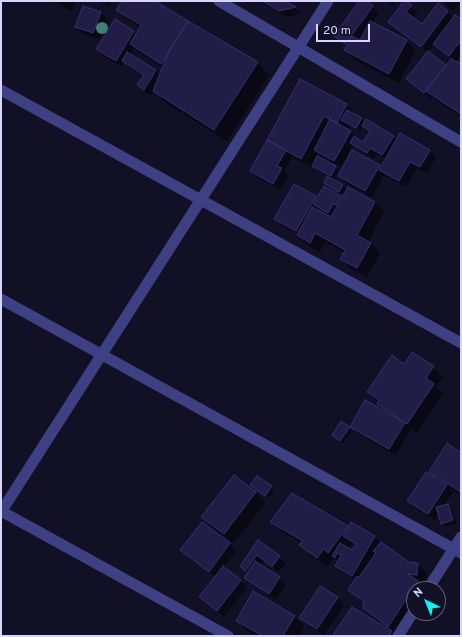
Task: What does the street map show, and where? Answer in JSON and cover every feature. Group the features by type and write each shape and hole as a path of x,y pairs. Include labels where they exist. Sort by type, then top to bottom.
{"street":[{"path":"219,1 461,142"},
{"path":"228,636 1,511 328,1"},
{"path":"1,90 461,343"},
{"path":"1,300 457,550"},
{"path":"434,581 457,550 461,537"},
{"path":"398,636 407,621"}],"building":[{"path":"122,1 155,1 188,21 161,64 130,44 141,25 116,10"},
{"path":"263,1 285,1 296,7 279,11"},
{"path":"359,1 367,1 373,6 345,44 334,36"},
{"path":"404,1 412,5 406,12 422,24 438,3 448,11 421,47 388,22"},
{"path":"83,6 101,12 93,33 75,27"},
{"path":"455,15 461,19 461,40 449,56 433,44"},
{"path":"115,19 134,31 116,61 96,49"},
{"path":"188,21 258,62 214,130 153,91 168,53"},
{"path":"370,21 407,40 389,74 344,50 352,36 360,40"},
{"path":"428,51 446,65 424,93 406,79"},
{"path":"127,52 156,70 144,90 137,85 144,75 122,61"},
{"path":"451,59 461,64 461,114 426,91"},
{"path":"300,79 347,104 337,123 324,116 301,159 267,140"},
{"path":"347,110 362,118 356,128 341,120"},
{"path":"330,119 351,131 334,161 314,150"},
{"path":"366,119 394,136 382,155 370,148 367,153 350,143 354,136 363,142 370,131 362,126"},
{"path":"400,133 430,150 420,167 410,162 399,181 379,170"},
{"path":"267,140 286,150 277,166 282,168 273,184 250,171"},
{"path":"352,150 380,165 365,191 338,176"},
{"path":"317,156 336,166 331,176 312,166"},
{"path":"327,176 343,185 339,192 324,183"},
{"path":"294,184 316,196 296,231 274,219"},
{"path":"324,186 341,196 336,205 333,204 328,213 313,204"},
{"path":"348,187 375,202 357,235 371,243 357,268 340,259 345,250 315,233 310,243 297,235 312,207 331,217"},
{"path":"412,352 434,366 426,378 434,384 407,424 377,404 379,400 367,392 392,355 404,364"},
{"path":"365,400 405,423 389,449 350,427"},
{"path":"341,421 350,427 340,441 332,435"},
{"path":"447,443 461,453 461,492 429,472"},
{"path":"426,472 447,485 428,514 407,501"},
{"path":"234,475 256,492 224,534 201,517"},
{"path":"257,476 272,486 265,496 250,485"},
{"path":"292,493 348,526 328,553 324,549 317,558 299,545 303,541 270,522"},
{"path":"448,504 453,520 441,524 436,507"},
{"path":"202,522 230,543 209,572 180,550"},
{"path":"351,522 375,536 352,576 335,566 341,555 337,553 335,558 332,556 340,543 352,550 356,544 343,536"},
{"path":"258,540 280,556 272,567 257,555 245,571 240,566"},
{"path":"381,542 409,562 418,563 417,575 408,574 418,581 406,581 406,599 388,627 363,608 364,602 348,590 357,576 359,577 376,553 373,551"},
{"path":"255,561 280,577 269,594 244,578"},
{"path":"223,566 241,580 217,611 199,597"},
{"path":"320,586 338,597 317,629 299,618"},
{"path":"253,591 295,616 283,636 263,636 236,621"},
{"path":"352,607 392,631 389,636 332,636"}]}
